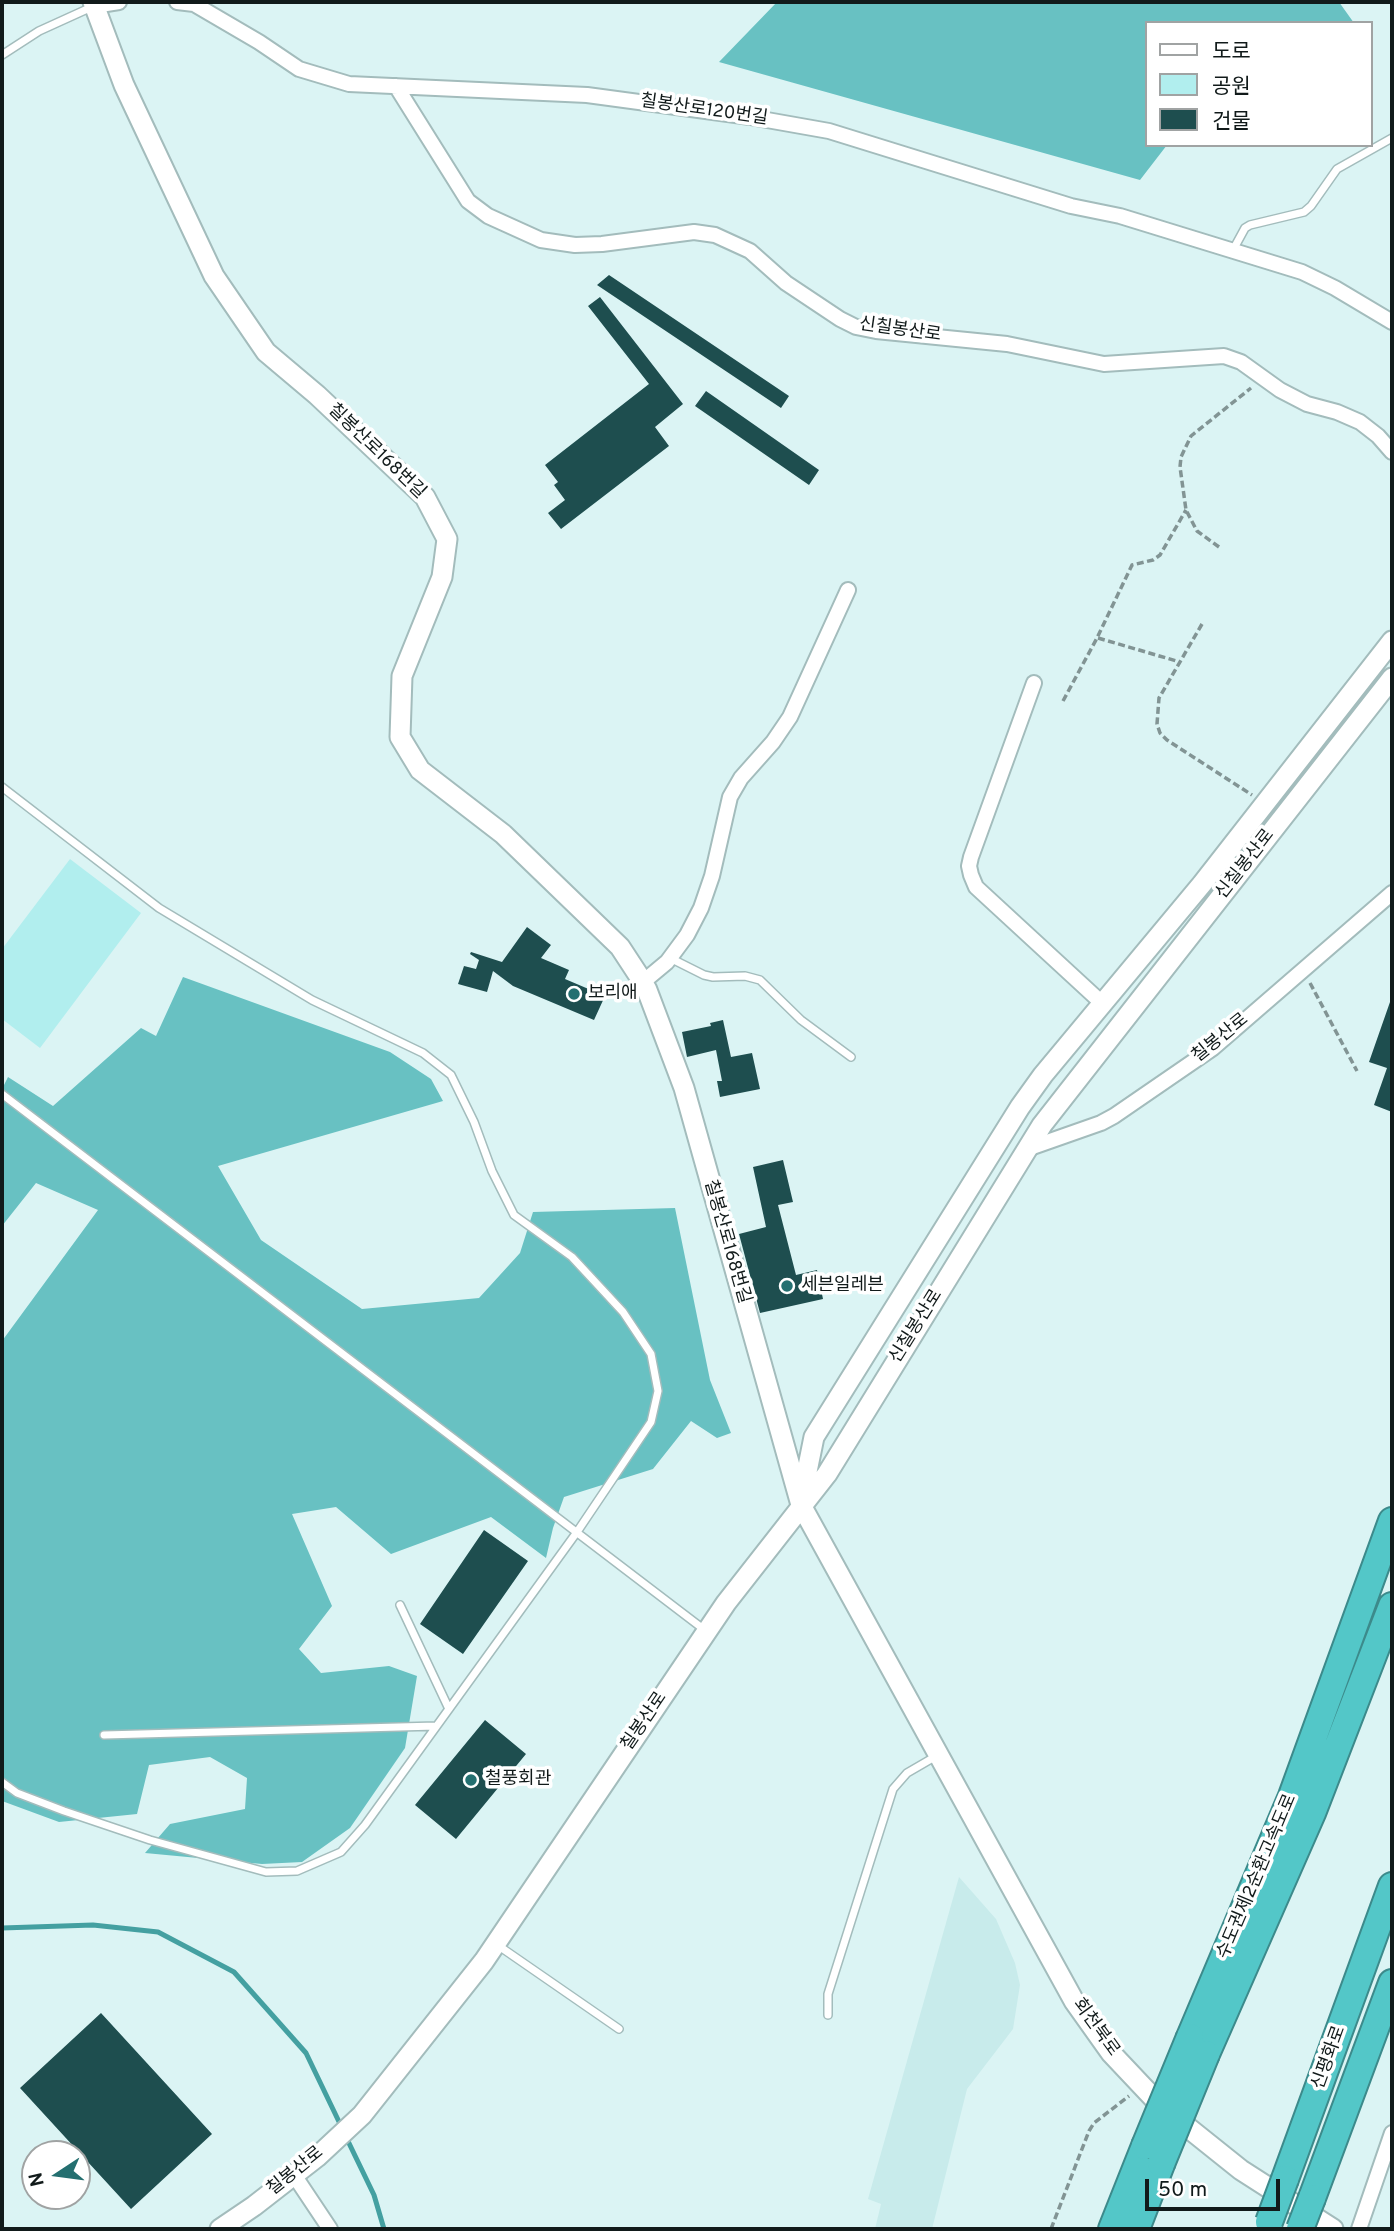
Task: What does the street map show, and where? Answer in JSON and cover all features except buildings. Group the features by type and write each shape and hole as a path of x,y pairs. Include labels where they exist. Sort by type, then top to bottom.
{"highway":[{"name":"수도권제2순환고속도로","path":"1112,2229 1153,2155 1198,2045 1392,1521"},
{"name":"수도권제2순환고속도로","path":"1198,2045 1312,1813 1392,1606"},
{"name":"신평화로","path":"1268,2225 1392,1886"},
{"name":"신평화로","path":"1300,2229 1392,1983"},
{"name":"수도권제2순환고속도로","path":"1136,2229 1153,2155"}],"street":[{"path":"94,4 119,2"},
{"name":"칠봉산로120번길","path":"177,2 194,4 299,69 349,84 587,95 750,117 830,131 1070,206 1120,216 1301,272 1335,288 1392,323"},
{"name":"칠봉산로168번길","path":"94,4 124,85 214,276 266,352 317,395 425,497 447,539 442,577 402,676 400,737 420,770 503,834 620,947 643,982 684,1088 800,1505"},
{"name":"신칠봉산로","path":"396,86 468,201 488,216 541,240 575,245 694,232 715,235 750,251 786,283 856,327 1007,344 1104,364 1224,356 1241,362 1280,390 1307,404 1360,422 1392,452"},
{"path":"643,982 670,958 687,935 701,908 712,877 730,797 741,778 790,718 848,590"},
{"name":"신칠봉산로","path":"800,1505 814,1437 1020,1107 1043,1075 1202,884 1392,641"},
{"name":"신칠봉산로","path":"800,1505 827,1474 1042,1125 1392,678"},
{"path":"1034,683 971,857 971,876 976,887 1103,1003"},
{"name":"칠봉산로","path":"1027,1149 1101,1123 1126,1109 1213,1048 1392,893"},
{"name":"칠봉산로","path":"220,2229 317,2157 362,2115 496,1944 726,1603 800,1505"},
{"name":"회천북로","path":"800,1505 1074,2001 1111,2053 1161,2106 1241,2170 1333,2229"},
{"path":"1360,2229 1392,2133"},
{"path":"294,2175 330,2229"}],"lane":[{"path":"2,55 39,31 94,4"},
{"path":"1233,251 1245,228 1304,212 1337,169 1392,138"},
{"path":"2,787 159,908 312,1000 423,1053 451,1074 474,1122 492,1171 514,1214 572,1258 623,1312 651,1354 658,1391 651,1422 577,1532 365,1825 341,1852 297,1871 266,1872 150,1840 64,1811 17,1793 2,1782"},
{"path":"670,958 704,975 745,976 760,980 801,1020 851,1057"},
{"path":"2,1094 707,1631"},
{"path":"400,1605 449,1709"},
{"path":"104,1735 436,1726"},
{"path":"828,2015 828,1994 893,1789 907,1773 938,1755"},
{"path":"496,1944 619,2029"}],"path":[{"path":"1219,547 1197,531 1186,510 1180,467 1191,436 1264,378"},
{"path":"1063,701 1132,565 1160,555 1186,510"},
{"path":"1202,624 1159,698 1157,713 1160,733 1265,803"},
{"path":"1097,638 1180,662"},
{"path":"1301,971 1357,1071"},
{"path":"1051,2229 1094,2123 1142,2086"}],"shaded area":[{"path":"777,2 1339,2 1353,21 1146,21 1146,147 1165,147 1140,180 719,62"},
{"path":"183,977 390,1052 431,1079 443,1101 218,1166 261,1240 362,1309 479,1298 520,1253 533,1212 675,1208 710,1380 731,1433 717,1438 691,1421 653,1469 564,1497 546,1558 491,1517 391,1554 336,1507 292,1514 332,1606 299,1649 321,1673 389,1666 417,1676 405,1748 350,1828 302,1862 262,1864 145,1853 170,1824 245,1809 247,1778 210,1757 149,1765 137,1814 59,1822 2,1801 2,1341 98,1210 36,1183 2,1226 2,1089 8,1077 53,1106 141,1028 156,1036"},
{"path":"959,1877 996,1919 1015,1963 1020,1985 1013,2029 967,2089 932,2229 875,2229 881,2204 868,2199"}],"green space":[{"path":"70,859 141,913 40,1048 2,1019 2,949"}],"waterway":[{"path":"2,1928 93,1925 158,1932 234,1972 306,2053 342,2128"},
{"path":"346,2137 374,2195 384,2229"}],"place":[{"name":"보리애","path":"574,994"},
{"name":"세븐일레븐","path":"787,1286"},
{"name":"철풍회관","path":"471,1780"}]}
